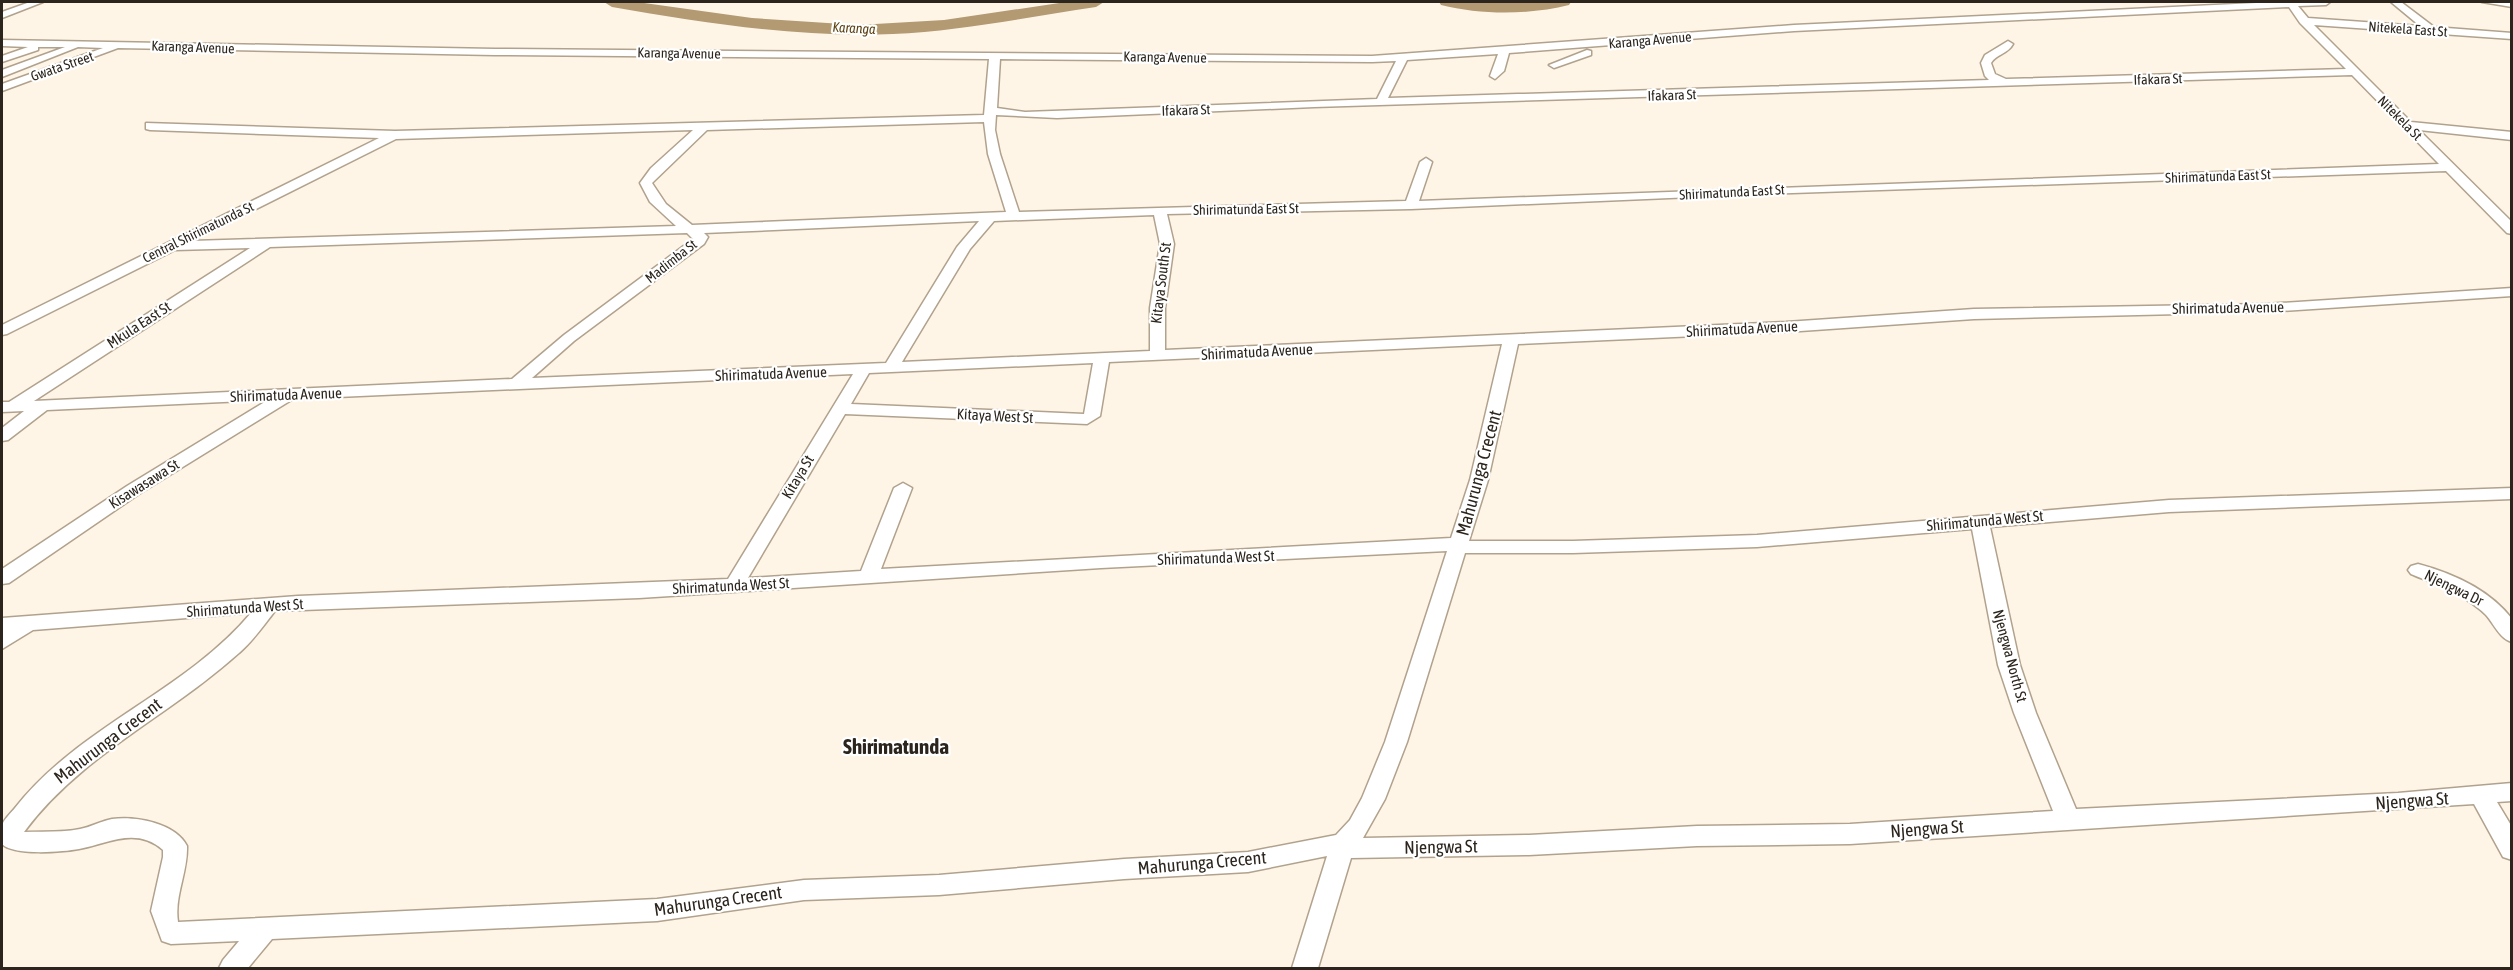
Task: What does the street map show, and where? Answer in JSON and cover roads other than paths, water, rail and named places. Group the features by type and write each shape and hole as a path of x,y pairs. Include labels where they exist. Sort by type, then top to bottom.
{"street":[{"path":"2,15 38,2"},
{"name":"Karanga Avenue","path":"2,43 378,50 1402,58 1602,44 1794,27 2326,2"},
{"path":"2396,2 2431,30"},
{"path":"2487,2 2508,4"},
{"name":"Nitekela St","path":"2292,4 2304,21 2511,230"},
{"name":"Nitekela East St","path":"2304,21 2511,36"},
{"path":"2,74 87,43"},
{"path":"2,59 46,44"},
{"path":"1554,65 1602,44"},
{"path":"2008,44 2006,48 1989,57 1986,63 1990,76 2008,84"},
{"name":"Gwata Street","path":"2,88 123,45"},
{"path":"1495,76 1504,51"},
{"path":"995,56 989,114 994,153 1014,215"},
{"path":"1380,103 1402,58"},
{"name":"Ifakara St","path":"150,126 394,135 989,114 1025,116 2354,72"},
{"name":"Madimba St","path":"515,385 569,338 699,241 701,237 688,230 648,192 646,183 655,171 705,125"},
{"path":"2407,125 2511,136"},
{"name":"Central Shirimatunda St","path":"2,331 394,135"},
{"path":"1411,205 1426,162"},
{"name":"Shirimatunda East St","path":"169,246 688,230 1014,215 1411,205 2450,167"},
{"name":"Kitaya South St","path":"1158,357 1155,326 1167,239 1167,229 1159,211"},
{"path":"890,369 947,273 990,217"},
{"name":"Mkula East St","path":"7,407 267,244"},
{"name":"Shirimatuda Avenue","path":"7,407 1158,357 1786,327 2075,310 2265,308 2511,292"},
{"name":"Mahurunga Crecent","path":"268,607 235,646 212,665 102,741 50,785 8,835 12,840 21,842 62,840 126,828 147,831 166,838 175,846 177,861 166,888 163,908 164,922 171,933 528,915 591,915 657,910 804,890 939,885 1124,869 1248,862 1342,846 1358,827 1377,790 1396,742 1459,546 1493,423 1511,339"},
{"name":"Kitaya West St","path":"839,408 1088,419 1092,416 1097,399 1102,359"},
{"name":"Kitaya St","path":"734,585 863,370"},
{"name":"Kisawasawa St","path":"2,578 124,496 290,394"},
{"path":"2,436 43,405"},
{"path":"868,578 903,488"},
{"name":"Shirimatunda West St","path":"2,625 268,607 868,578 1101,562 1459,546 1573,547 1757,541 2169,506 2511,493"},
{"name":"Njengwa North St","path":"1980,523 2009,665 2025,713 2068,819"},
{"name":"Njengwa Dr","path":"2418,570 2483,600 2496,611 2511,635"},
{"path":"2,642 28,624"},
{"name":"Njengwa St","path":"1342,846 1529,845 1697,836 1850,834 2068,819 2204,814 2511,792"},
{"path":"2481,795 2511,850"},
{"path":"1305,969 1342,846"},
{"path":"232,969 264,930"}],"waterway":[{"name":"Karanga","path":"612,2 752,23 858,30 944,25 1096,2"},
{"name":"Karanga","path":"1447,2 1490,7 1534,7 1563,2"}],"district":[{"name":"Shirimatunda","path":"896,747"}]}
